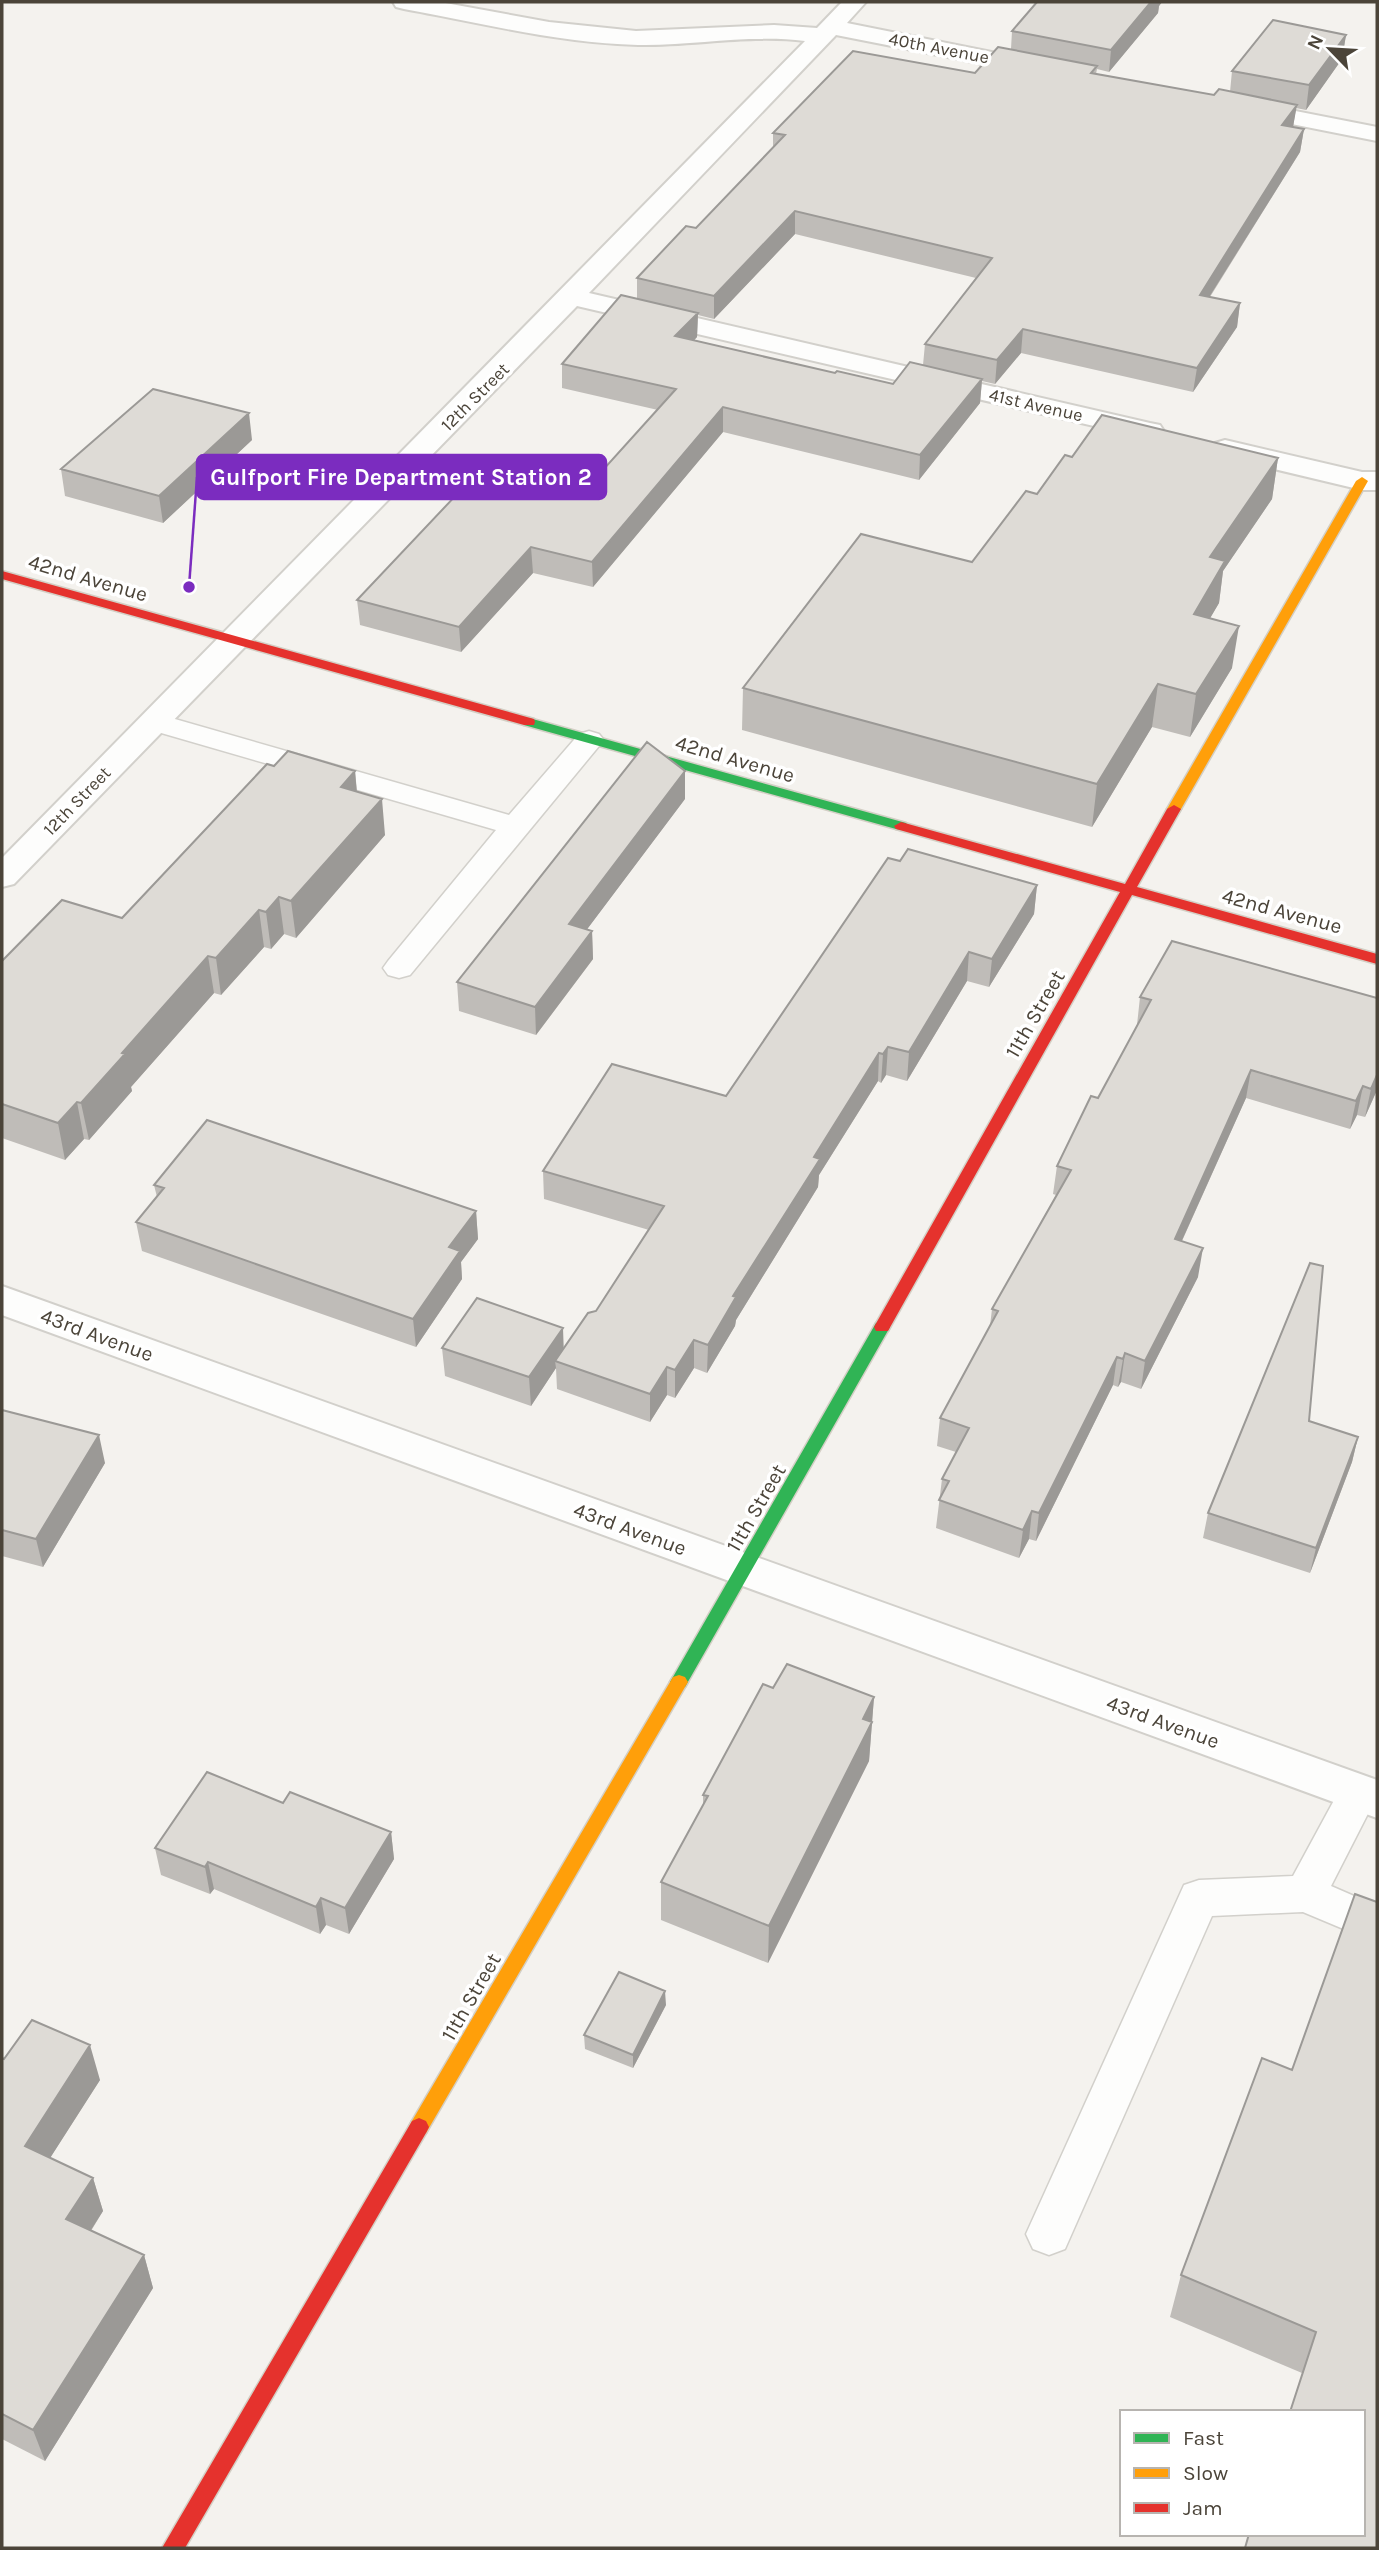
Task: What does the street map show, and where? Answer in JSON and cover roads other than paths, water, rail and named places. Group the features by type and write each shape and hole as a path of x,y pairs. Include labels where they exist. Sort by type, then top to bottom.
{"street":[{"name":"40th Avenue","path":"404,2 596,34 680,37 767,29 827,31 1063,72"},
{"name":"12th Street","path":"2,877 573,298 855,2"},
{"path":"1227,105 1377,134"},
{"name":"41st Avenue","path":"573,298 1171,436"},
{"path":"1199,443 1369,481"},
{"name":"11th Street","path":"173,2548 744,1571 1128,891 1369,481"},
{"name":"42nd Avenue","path":"2,575 1377,960"},
{"name":"43rd Avenue","path":"2,1300 1368,1796"}],"lane":[{"path":"154,722 515,826"},
{"path":"399,968 589,740"},
{"path":"1305,1894 1368,1796"},
{"path":"1049,2234 1199,1898 1305,1894 1377,1925"}],"place":[{"name":"Gulfport Fire Department Station 2","path":"189,587"}]}
